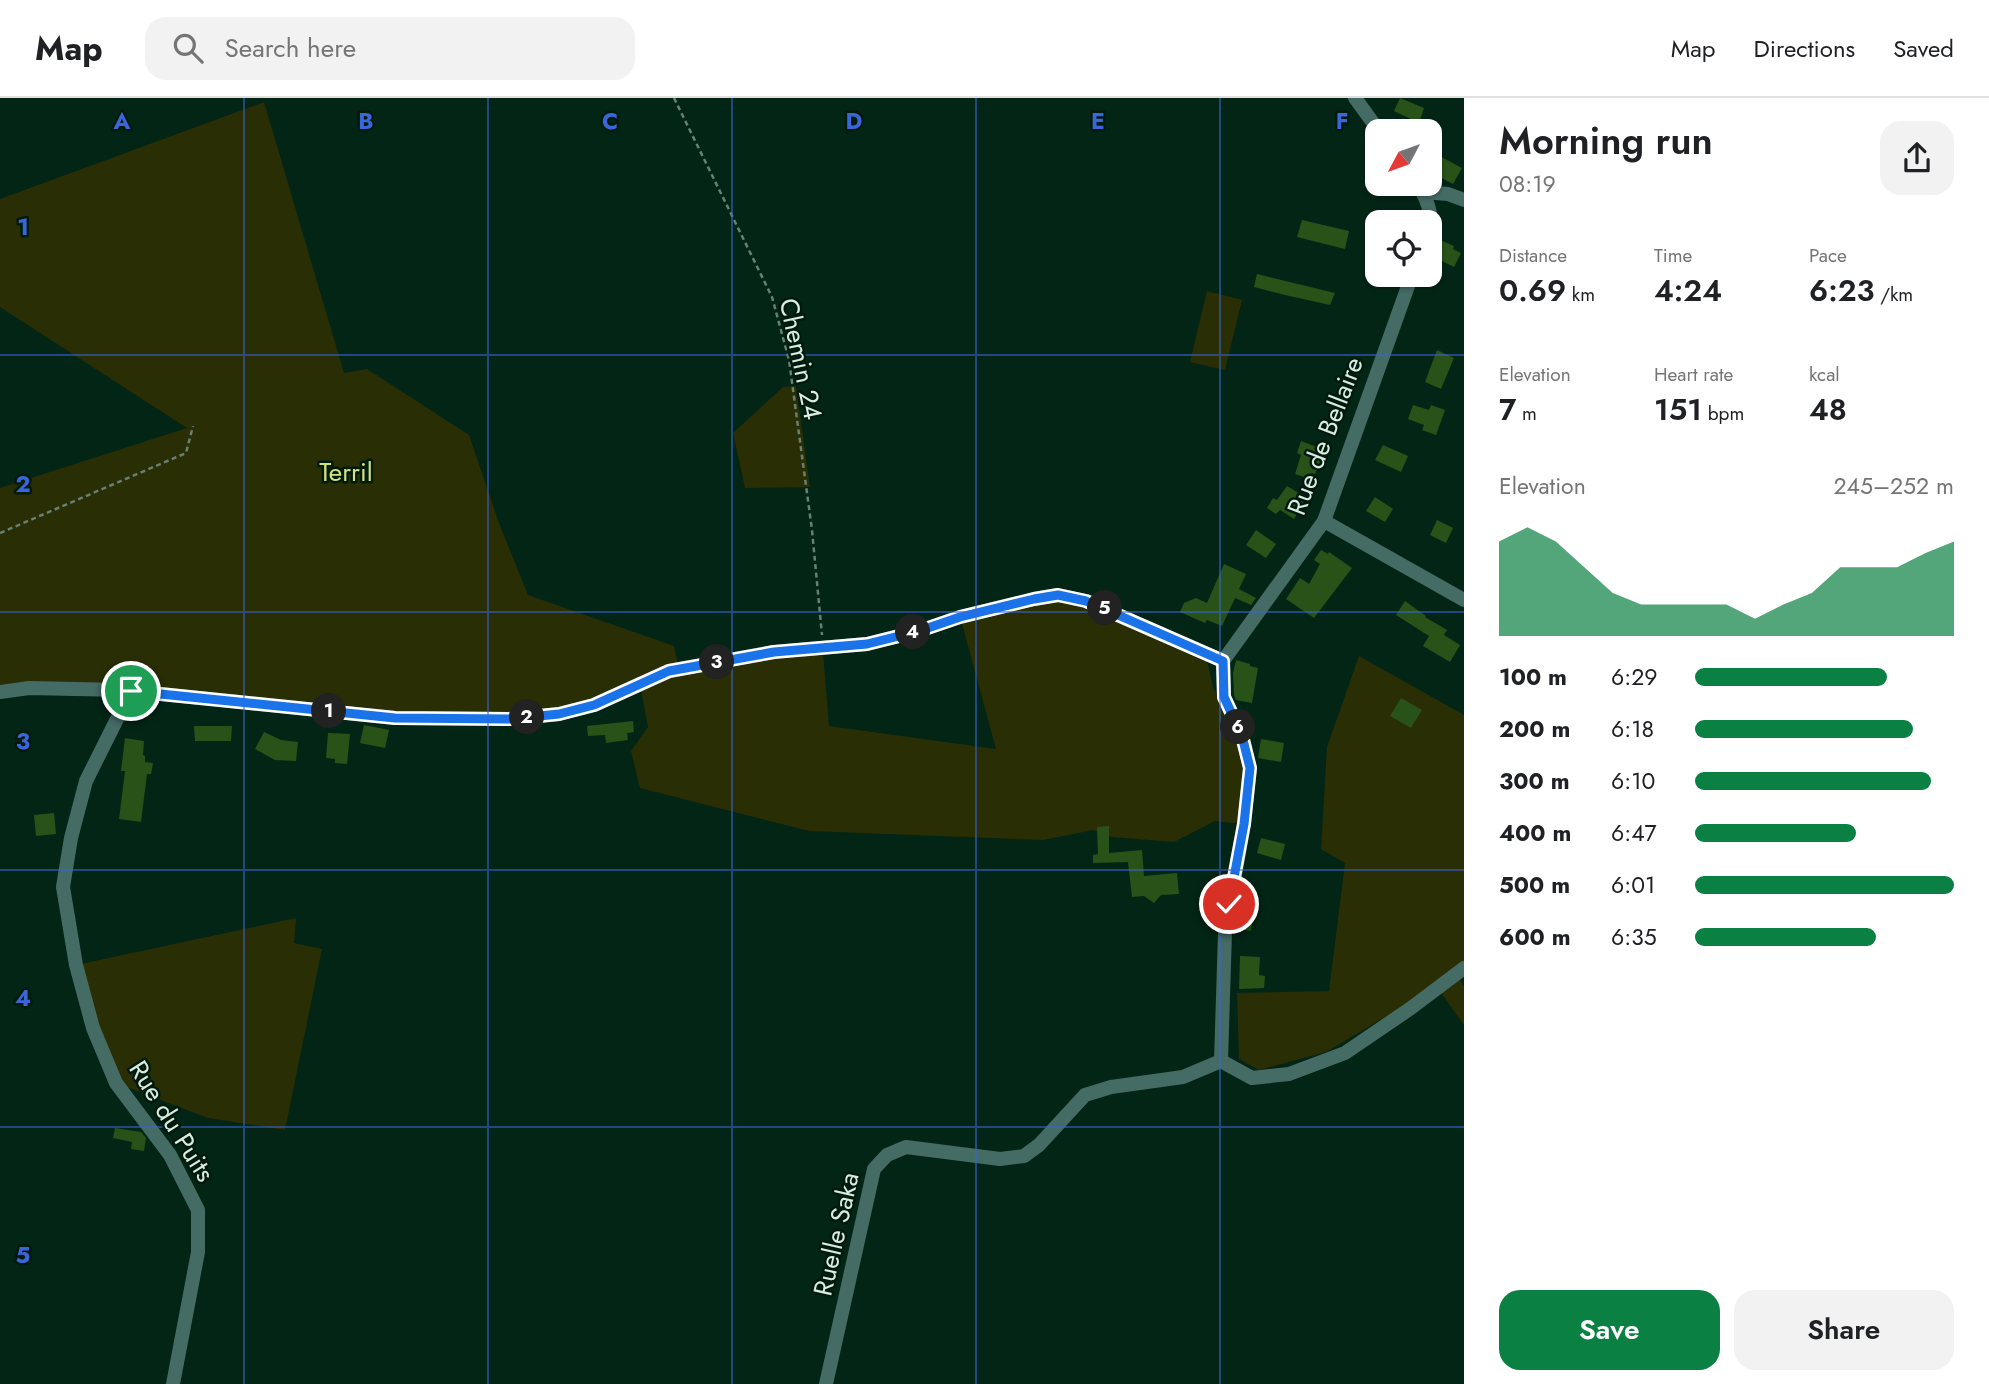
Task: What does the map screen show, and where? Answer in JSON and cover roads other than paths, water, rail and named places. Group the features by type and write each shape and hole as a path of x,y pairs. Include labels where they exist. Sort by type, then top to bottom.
{"street":[{"path":"1354,98 1370,119"},
{"path":"1442,193 1464,200"},
{"name":"Rue de Bellaire","path":"1223,661 1324,521 1408,287"},
{"path":"1324,521 1464,600"},
{"path":"0,692 29,688 131,691 395,718 509,719 559,714 594,705 669,671 774,652 867,644 1058,595 1086,601 1223,661 1224,697 1242,736 1250,768 1244,824 1225,932 1221,1061 1252,1078 1289,1074 1345,1053 1464,968"},
{"name":"Rue du Puits","path":"131,691 86,781 71,838 63,887 76,965 93,1028 116,1083 170,1155 198,1210 198,1252 173,1384"},
{"name":"Ruelle Saka","path":"826,1384 874,1169 887,1155 906,1147 1000,1159 1024,1156 1039,1144 1085,1095 1111,1087 1183,1077 1221,1061"}],"park label":[{"name":"Terril","path":"346,472"}]}
